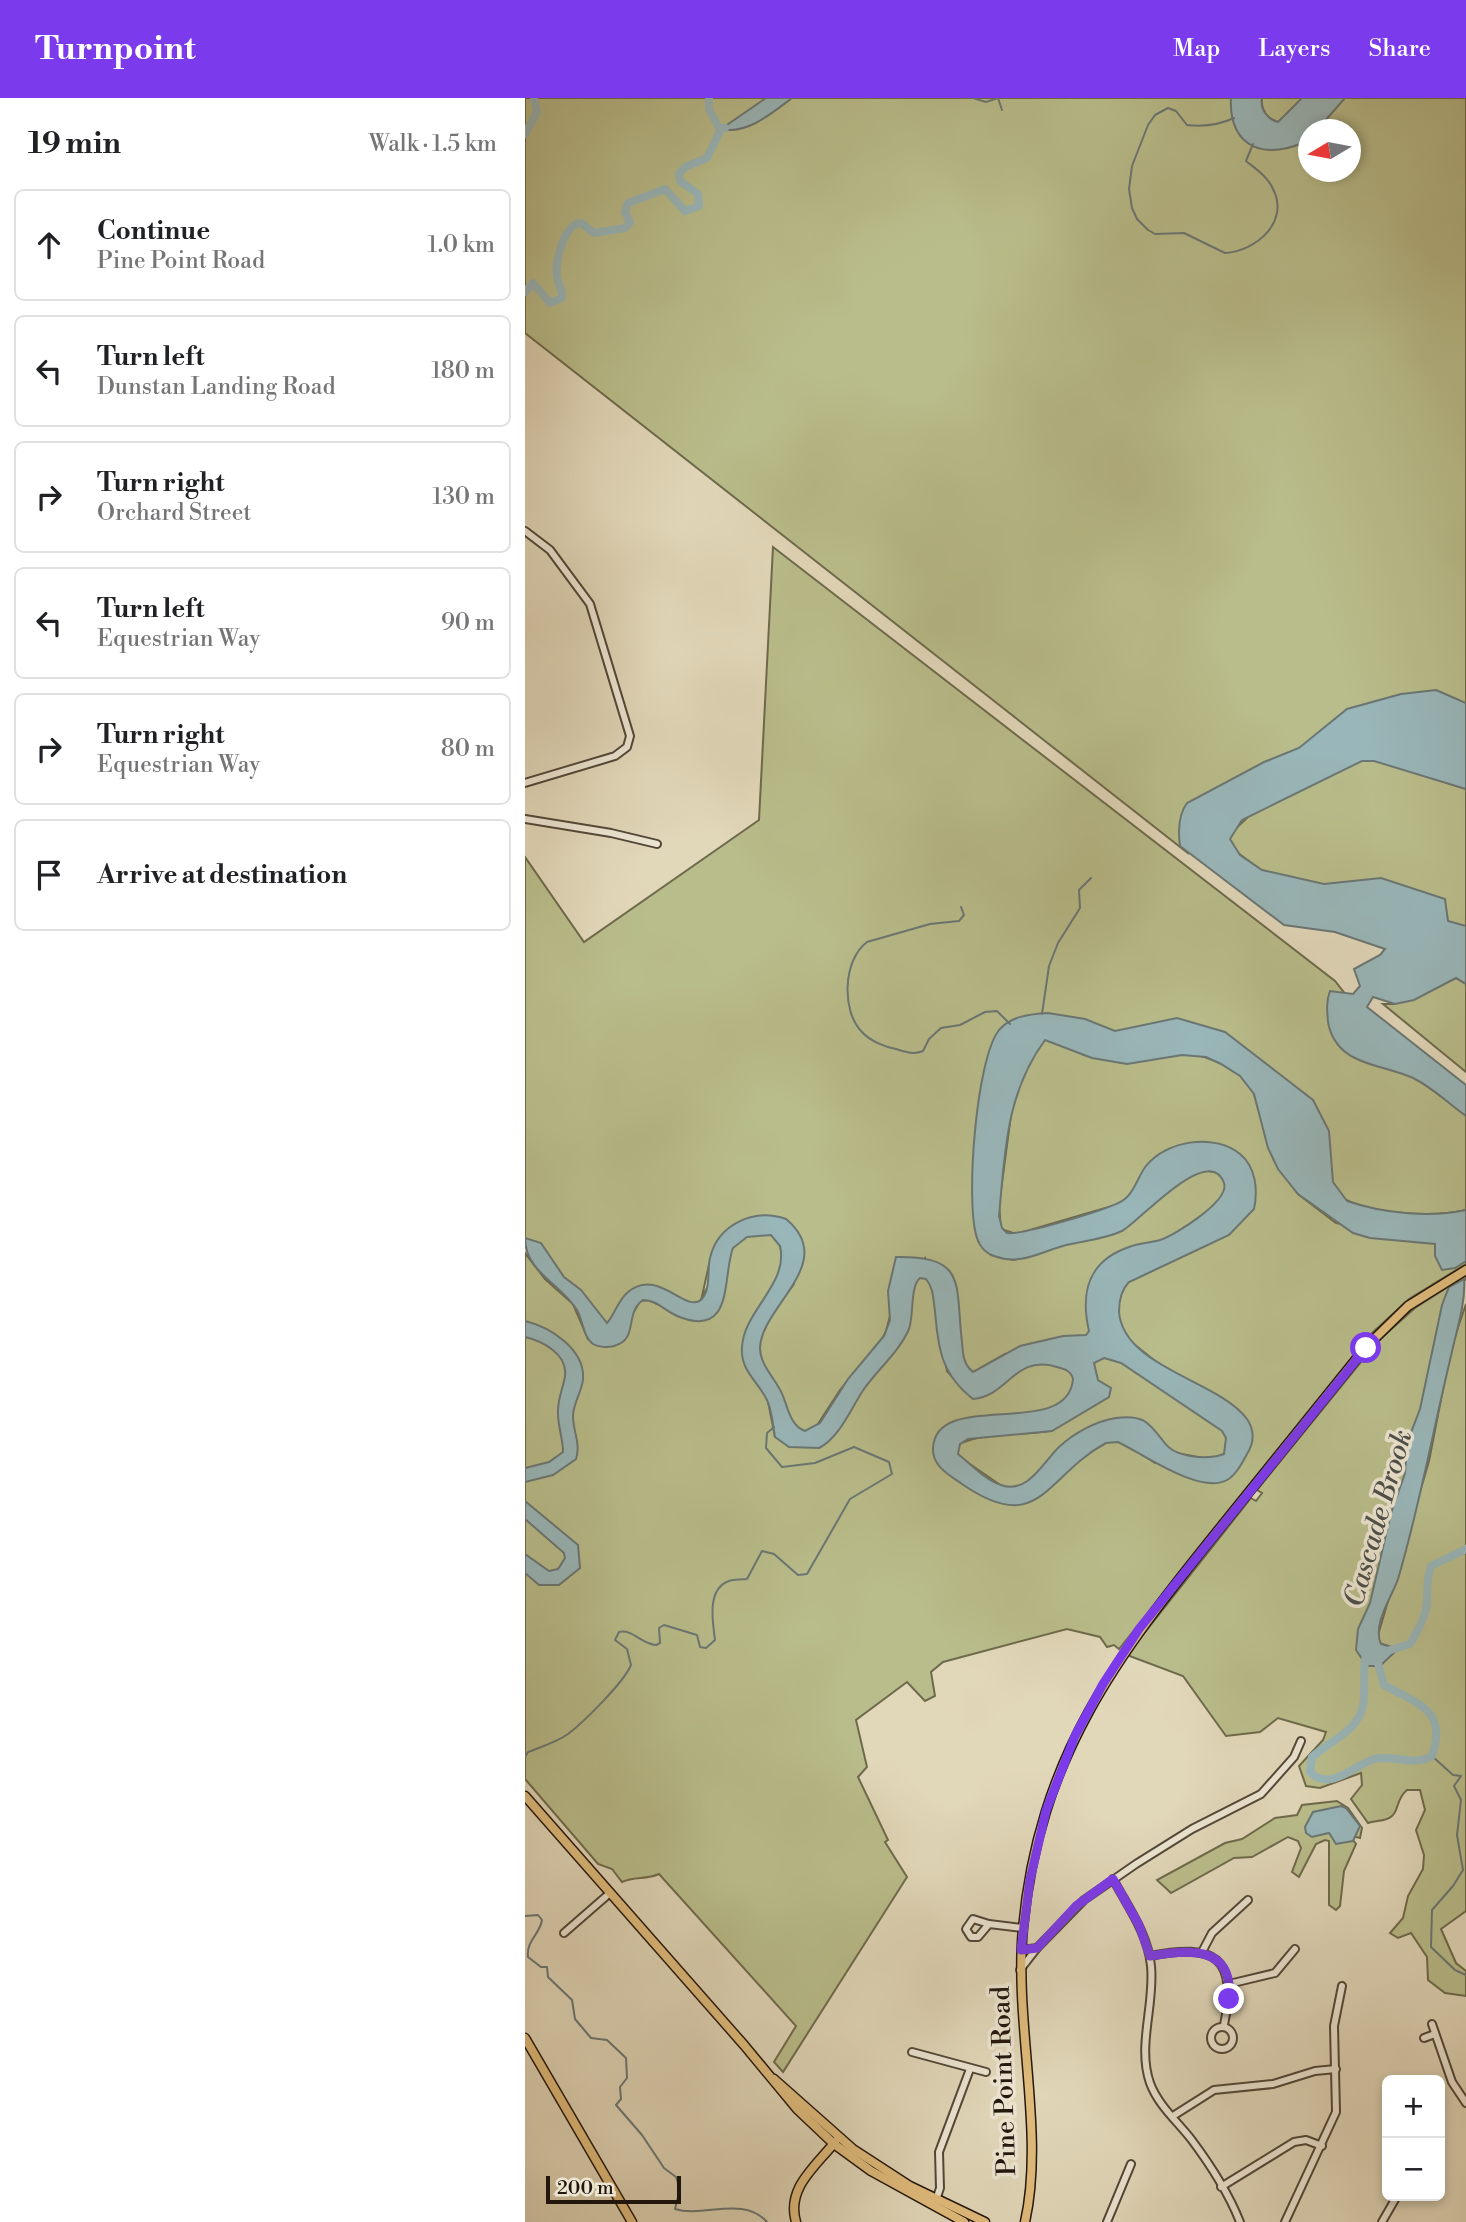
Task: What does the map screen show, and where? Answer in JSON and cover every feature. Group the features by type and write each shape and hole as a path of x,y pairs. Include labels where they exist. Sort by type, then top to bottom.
{"main road":[{"name":"Pine Point Road","path":"1022,2221 1026,2207 1031,2146 1020,1970 1023,1928 1037,1844 1055,1784 1085,1716 1120,1656 1378,1333 1419,1297 1466,1270"},
{"path":"525,1796 774,2079 775,2086 797,2109 885,2180 985,2222"},
{"path":"525,2038 632,2222"},
{"path":"796,2222 793,2207 795,2192 836,2140"},
{"path":"932,2202 964,2222"}],"street":[{"path":"525,531 551,550 590,604 630,736 627,747 615,756 525,783"},
{"path":"525,819 611,833 657,844"},
{"path":"1020,1970 1076,1906 1185,1833 1261,1794 1282,1774 1301,1741"},
{"path":"1113,1879 1139,1925 1150,1956 1152,1987 1146,2067 1157,2098 1173,2116 1221,2187 1240,2222"},
{"path":"564,1933 610,1893"},
{"path":"1202,1952 1212,1933 1240,1912 1248,1900"},
{"path":"989,1924 1023,1928"},
{"path":"1021,1950 1037,1948"},
{"path":"1230,1984 1275,1973 1293,1961 1295,1949"},
{"path":"1150,1956 1187,1950 1202,1952 1221,1966 1230,1984 1224,2025"},
{"path":"1285,2222 1336,2112 1335,2021 1342,1986"},
{"path":"1432,2024 1453,2082 1466,2103"},
{"path":"1424,2038 1435,2034"},
{"path":"912,2052 986,2072"},
{"path":"932,2202 938,2185 939,2152 970,2069"},
{"path":"1173,2116 1214,2090 1273,2084 1315,2071 1336,2069"},
{"path":"1221,2187 1294,2142 1306,2140 1322,2146"},
{"path":"1107,2222 1131,2164"},
{"path":"1382,2222 1394,2201"}],"green space":[{"path":"525,98 1231,98 1238,131 1298,136 1298,182 1361,182 1361,119 1324,119 1342,98 1466,98 1466,704 1184,847 1189,854 525,333"},
{"path":"1262,98 1303,98 1288,118 1278,122 1265,113"},
{"path":"773,547 1335,981 1406,1071 1466,1114 1466,1210 1436,1214 1401,1213 1367,1207 1339,1196 1274,1072 1115,1036 1044,1015 974,1185 978,1241 991,1255 1014,1260 1152,1206 1188,1167 1219,1173 1229,1190 1181,1232 1140,1249 1093,1335 1005,1354 973,1372 964,1364 925,1258 891,1312 885,1335 840,1390 814,1430 803,1432 794,1426 767,1375 760,1354 763,1330 794,1284 776,1218 710,1260 701,1301 694,1306 660,1288 615,1314 607,1327 563,1280 541,1244 525,1239 525,857 584,942 759,820"},
{"path":"1369,758 1466,789 1466,929 1261,870 1234,850 1227,837 1252,813 1346,765"},
{"path":"1456,978 1466,984 1466,1072 1383,1004 1394,1004"},
{"path":"1051,1038 1084,1055 1122,1063 1193,1053 1224,1064 1240,1074 1253,1091 1273,1158 1298,1194 1336,1223 1432,1239 1454,1268 1466,1257 1466,1264 1409,1299 1371,1334 1119,1649 1114,1645 1107,1647 1100,1637 1067,1629 943,1662 931,1672 935,1696 925,1701 907,1682 856,1720 867,1767 858,1777 888,1840 885,1842 907,1877 783,2072 774,2062 796,2026 659,1874 622,1882 612,1869 598,1864 525,1779 525,1253 545,1279 573,1304 588,1339 614,1346 640,1301 649,1300 691,1320 717,1269 744,1237 755,1233 777,1235 785,1264 752,1320 775,1437 828,1439 917,1274 931,1282 947,1371 953,1378 1044,1363 1082,1372 1061,1407 941,1432 990,1499 1109,1440 1121,1441 1155,1463 1246,1454 1164,1368 1125,1337 1119,1321 1118,1287 1213,1242 1239,1156 1130,1195 1119,1204 1016,1234 1001,1229 999,1205 1015,1085 1041,1039"},
{"path":"1466,1275 1466,1280 1448,1292 1445,1301 1363,1663 1367,1666 1397,1649 1376,1642 1429,1461 1451,1348 1466,1304 1466,1911 1441,1929 1456,1963 1466,1971 1466,1996 1445,1993 1428,1980 1427,1957 1411,1933 1398,1938 1390,1933 1403,1918 1408,1896 1423,1869 1424,1855 1416,1830 1425,1810 1420,1790 1407,1790 1390,1818 1368,1823 1351,1799 1362,1785 1361,1773 1320,1788 1306,1786 1299,1766 1323,1740 1326,1732 1278,1718 1260,1732 1226,1736 1183,1676 1127,1655 1251,1498 1256,1501 1262,1493 1257,1490 1378,1341 1415,1308"},
{"path":"1103,1357 1121,1362 1226,1427 1228,1451 1214,1460 1176,1453 1108,1420 1086,1429 1027,1484 1006,1489 957,1455 955,1446 966,1441 1050,1431 1094,1363"},
{"path":"1337,1801 1348,1808 1362,1828 1360,1838 1349,1835 1356,1844 1344,1871 1340,1906 1336,1910 1329,1905 1329,1841 1325,1840 1316,1844 1299,1877 1292,1872 1301,1848 1298,1841 1288,1837 1252,1857 1234,1858 1171,1893 1157,1880 1225,1843 1242,1839 1275,1818 1297,1815 1302,1805"}],"water":[{"path":"766,98 792,98 750,126 721,129"},
{"path":"1231,98 1262,98 1265,113 1278,122 1302,98 1345,98 1327,119 1298,119 1298,144 1279,150 1266,150 1244,140 1236,129"},
{"path":"1436,690 1466,703 1466,789 1374,761 1362,761 1242,820 1230,839 1240,855 1262,870 1324,884 1381,878 1445,899 1448,921 1466,926 1466,984 1456,978 1414,1000 1395,1004 1373,997 1367,1007 1466,1085 1466,1116 1413,1078 1350,1055 1340,1047 1333,1036 1327,1014 1330,991 1353,994 1360,986 1354,969 1380,955 1385,949 1335,932 1284,925 1180,846 1179,840 1180,818 1187,803 1264,762 1299,748 1347,709 1401,694"},
{"path":"1048,1013 1085,1019 1115,1031 1177,1018 1225,1032 1313,1100 1329,1131 1333,1182 1347,1201 1375,1209 1406,1213 1437,1214 1466,1210 1466,1261 1455,1268 1442,1270 1435,1256 1435,1244 1370,1238 1353,1233 1298,1194 1278,1169 1268,1148 1254,1094 1240,1076 1221,1064 1206,1057 1182,1055 1127,1064 1092,1058 1045,1040 1022,1081 1010,1124 999,1216 1002,1228 1007,1233 1065,1221 1122,1201 1130,1194 1146,1166 1155,1157 1178,1145 1205,1142 1230,1147 1245,1159 1253,1172 1256,1187 1254,1209 1229,1235 1129,1282 1119,1303 1125,1331 1137,1347 1154,1360 1233,1406 1250,1423 1253,1437 1251,1446 1239,1468 1227,1480 1216,1483 1187,1478 1118,1442 1106,1443 1085,1456 1054,1485 1026,1503 1009,1505 988,1499 962,1484 935,1460 933,1448 940,1430 955,1421 977,1416 1049,1408 1066,1397 1073,1379 1069,1372 1060,1368 1031,1366 995,1391 973,1399 954,1380 943,1360 933,1294 926,1279 920,1278 915,1287 909,1329 905,1337 864,1389 839,1430 819,1448 789,1447 775,1437 767,1400 747,1369 742,1355 750,1321 778,1273 780,1246 771,1235 747,1237 733,1248 723,1302 709,1319 696,1321 677,1316 657,1304 643,1300 637,1305 626,1338 622,1343 609,1347 598,1346 590,1341 577,1310 531,1260 525,1238 541,1243 564,1277 581,1290 607,1323 625,1295 639,1286 660,1287 687,1301 701,1300 706,1291 714,1246 729,1228 750,1218 762,1216 786,1219 800,1235 804,1252 801,1268 772,1316 760,1348 763,1361 791,1416 796,1425 805,1431 820,1423 848,1379 884,1336 890,1320 888,1291 896,1257 919,1258 947,1268 957,1289 963,1355 967,1366 973,1372 1020,1346 1063,1336 1086,1335 1089,1331 1086,1317 1087,1291 1096,1269 1115,1253 1160,1240 1188,1225 1219,1199 1224,1183 1216,1173 1204,1172 1189,1178 1122,1231 1109,1236 1061,1246 1024,1258 1005,1259 985,1251 977,1238 972,1195 975,1132 984,1070 991,1046 1004,1025 1028,1015","holes":["1104,1358 1121,1363 1222,1431 1226,1438 1224,1454 1209,1457 1183,1454 1169,1447 1145,1421 1133,1417 1101,1422 1078,1432 1059,1447 1035,1475 1011,1487 995,1483 958,1454 960,1444 968,1439 1052,1431 1109,1397 1111,1388 1098,1380 1094,1363"]},
{"path":"1464,1279 1460,1318 1413,1523 1398,1579 1379,1628 1381,1644 1398,1649 1380,1666 1367,1666 1356,1650 1358,1629 1370,1603 1391,1513 1405,1473 1407,1443 1420,1409 1442,1305 1449,1287"},
{"path":"525,1321 545,1328 572,1349 582,1368 583,1379 573,1411 578,1448 576,1459 553,1475 525,1482 525,1468 549,1462 563,1452 558,1409 565,1368 553,1350 525,1337"},
{"path":"525,1501 578,1545 580,1568 559,1585 539,1585 525,1573 525,1554 549,1571 558,1569 565,1558 564,1553 525,1519"},
{"path":"1341,1806 1346,1808 1360,1826 1353,1841 1336,1844 1329,1833 1312,1837 1306,1833 1305,1827 1313,1812"}],"waterway":[{"path":"525,134 537,112 534,98"},
{"path":"709,98 709,109 719,128 725,128"},
{"path":"973,98 986,102 998,98 1002,110"},
{"path":"1234,118 1217,124 1193,126 1187,125 1176,111 1168,108 1155,115 1148,125 1132,166 1129,189 1137,219 1155,234 1184,233 1225,253 1237,251 1258,241 1273,223 1277,213 1277,201 1268,181 1246,161 1253,144"},
{"path":"525,292 533,283 550,303 562,298 557,276 558,262 565,236 575,225 581,223 594,233 625,228 630,222 625,212 628,203 665,189 685,211 699,206 698,194 680,181 679,174 685,167 707,158 721,129"},
{"path":"1042,1014 1049,966 1058,943 1080,908 1079,890 1091,878"},
{"path":"961,907 964,915 959,921 930,924 867,942 859,950 849,973 848,986 848,999 855,1023 873,1041 913,1053 923,1051 929,1039 941,1028 960,1025 985,1012 997,1011 1010,1024"},
{"path":"525,1757 528,1752 568,1734 593,1711 627,1672 631,1665 627,1649 615,1640 619,1632 629,1633 656,1645 660,1643 659,1628 664,1625 697,1635 700,1647 706,1648 715,1640 714,1599 722,1585 731,1580 747,1579 762,1551 774,1554 798,1575 807,1574 850,1499 892,1474 889,1462 854,1447 815,1463 782,1467 766,1448 767,1433 774,1427"},
{"name":"Cascade Brook","path":"1387,1651 1410,1644 1419,1628 1426,1607 1431,1566 1466,1549"},
{"path":"1366,1655 1364,1700 1360,1715 1349,1729 1312,1757 1310,1772 1318,1777 1334,1779 1374,1759 1418,1760 1432,1756 1436,1740 1433,1718 1418,1703 1384,1685 1376,1656"},
{"path":"1432,1756 1453,1775 1461,1776 1454,1786 1461,1800 1457,1835 1463,1870 1432,1910 1431,1947 1455,1970 1466,1975"},
{"path":"525,1916 538,1915 542,1920 529,1946 528,1957 541,1967 547,1967 548,1977 572,2000 575,2019 591,2038 607,2040 626,2058 627,2078 620,2087 621,2099 616,2105 642,2135 664,2168 676,2177 680,2189 675,2209 698,2211 735,2208 757,2214 767,2222"}],"route":[{"path":"1229,1999 1230,1984 1227,1976 1218,1962 1207,1954 1187,1950 1150,1956 1139,1925 1113,1879 1076,1906 1037,1948 1021,1950 1032,1865 1046,1811 1063,1763 1085,1716 1120,1656 1366,1348"}]}
